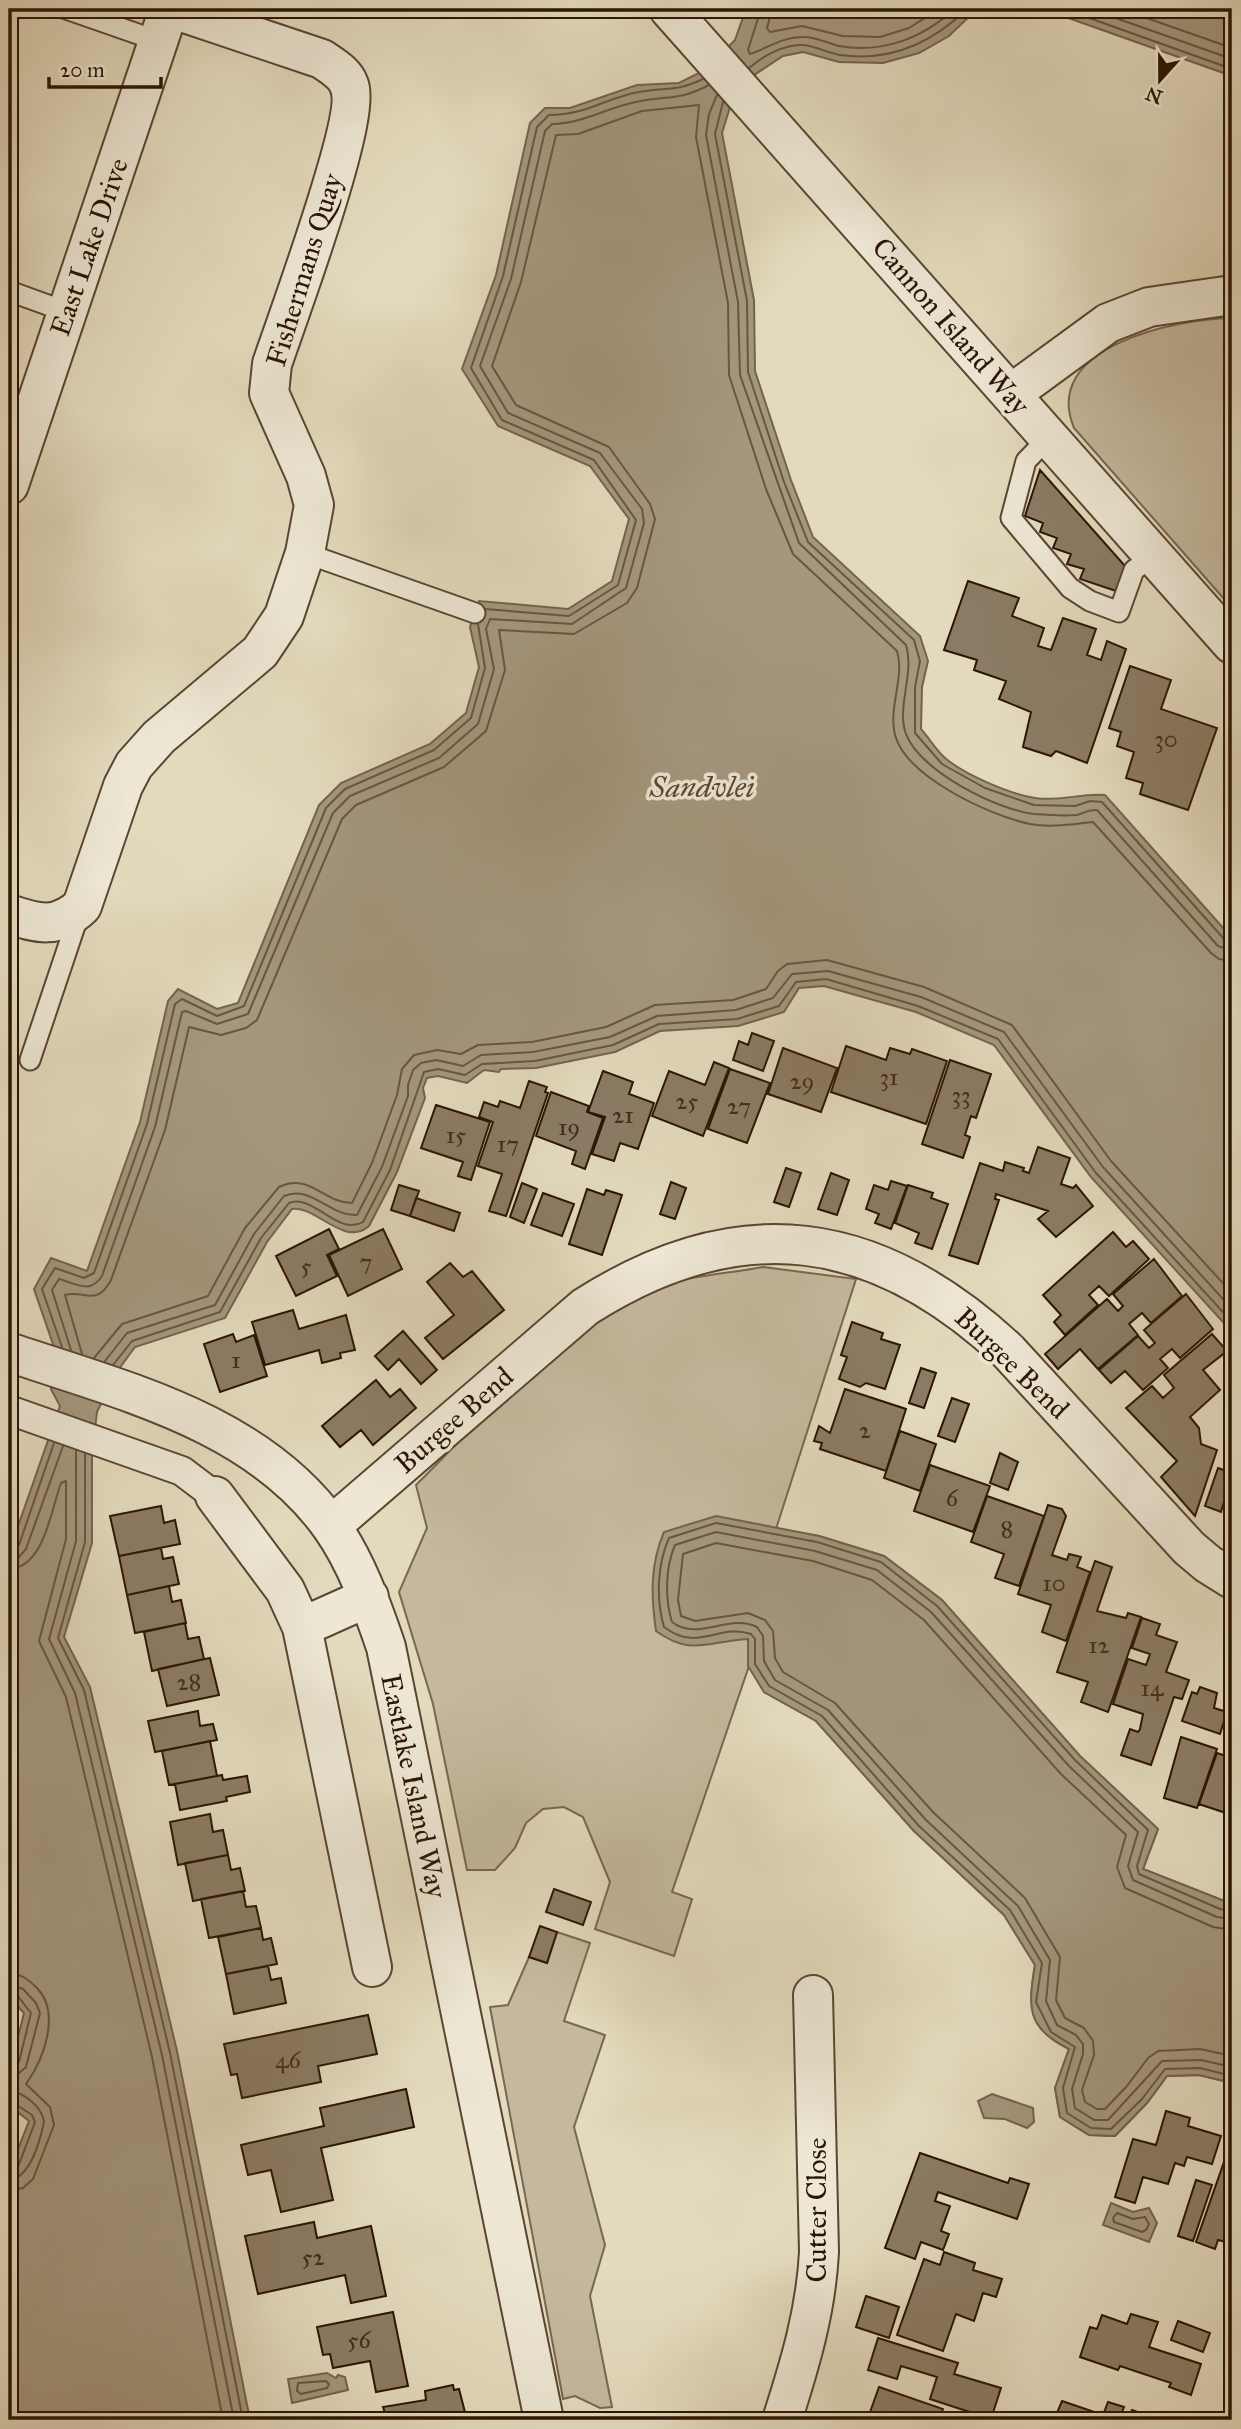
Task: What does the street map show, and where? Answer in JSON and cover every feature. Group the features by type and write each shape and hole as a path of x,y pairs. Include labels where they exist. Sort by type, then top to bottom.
{"street":[{"name":"Cannon Island Way","path":"669,9 1232,644"},
{"name":"East Lake Drive","path":"9,485 167,19"},
{"name":"Fishermans Quay","path":"82,906 123,786 134,765 159,737 272,638 284,616 305,553 314,505 306,476 274,408 270,381 345,141 352,99 349,84 340,72 322,59 167,19"},
{"path":"1011,394 1108,323 1149,307 1232,295"},
{"path":"9,914 46,925 65,919 82,906"},
{"name":"Burgee Bend","path":"331,1526 585,1307 613,1290 682,1257 761,1244 802,1245 863,1257 890,1268 947,1299 977,1322 1008,1351 1189,1548 1208,1564 1232,1578"},
{"name":"Eastlake Island Way","path":"16,1355 201,1421 252,1450 280,1470 331,1526 369,1597 386,1647 544,2420"},
{"path":"9,1410 182,1471 215,1496 285,1590 302,1627 372,1967"},
{"path":"302,1627 369,1597"},
{"name":"Cutter Close","path":"782,2420 806,2346 817,2291 819,2252 813,1994"}],"lane":[{"path":"66,9 167,19"},
{"path":"9,291 67,312"},
{"path":"1049,437 1026,461 1011,518 1070,588 1090,601 1119,612 1134,570 1154,556"},
{"path":"305,553 475,613"},
{"path":"30,1060 82,906"}],"shaded area":[{"path":"1232,318 1232,608 1074,428 1069,400 1077,376 1095,357 1120,343 1179,324"},
{"path":"763,1267 856,1279 776,1529 819,1536 884,1556 942,1600 1080,1756 1158,1829 1143,1869 1232,1904 1232,2083 1199,2075 1167,2076 1147,2103 1115,2136 1089,2135 1060,2117 1055,2088 1069,2049 1045,2033 1038,2024 1031,1993 1035,1965 1004,1915 914,1831 816,1721 764,1692 749,1666 672,1892 692,1899 674,1956 595,1929 610,1882 583,1817 564,1807 543,1809 526,1823 515,1848 495,1870 467,1870 433,1704 399,1592 427,1528 416,1485 531,1373 594,1323 628,1303 675,1282"},
{"path":"557,1932 590,1943 564,2021 605,2035 574,2127 605,2245 590,2296 612,2407 600,2408 575,2396 563,2399 490,2007 508,2005 529,1957 547,1963"}],"water":[{"name":"Sandvlei","path":"746,9 977,9 949,36 919,53 883,63 839,62 803,52 783,56 745,81 734,94 722,133 754,300 755,371 813,537 920,636 928,661 922,687 921,729 939,751 945,758 976,777 1025,796 1053,799 1105,795 1232,938 1232,1332 1091,1177 994,1045 916,1012 824,986 799,988 784,1012 738,1026 660,1031 615,1052 536,1068 501,1069 499,1072 484,1070 467,1083 438,1076 427,1078 423,1088 425,1098 397,1172 369,1226 350,1232 301,1209 292,1209 267,1242 225,1318 135,1347 116,1373 97,1412 92,1454 92,1543 64,1637 90,1687 177,2051 250,2420 9,2420 9,2172 29,2121 9,2105 9,2073 24,2013 9,1997 9,1552 60,1406 51,1389 55,1350 34,1289 51,1258 87,1271 140,1122 168,1001 178,989 217,1009 238,1003 319,805 341,783 430,744 466,713 479,667 470,627 479,601 568,609 612,581 629,519 590,466 498,426 462,369 496,275 530,123 545,108 570,108 637,85 679,83 707,69 735,40"},
{"path":"1043,9 1232,9 1232,76"},
{"path":"716,1516 819,1536 884,1556 942,1600 1080,1756 1158,1829 1143,1869 1232,1904 1232,2083 1199,2075 1167,2076 1147,2103 1115,2136 1089,2135 1060,2117 1055,2088 1069,2049 1045,2033 1033,2015 1031,1993 1035,1965 1004,1915 914,1831 816,1721 764,1692 748,1666 748,1639 700,1646 680,1644 656,1631 653,1581 656,1556 664,1532"},
{"path":"992,2094 1033,2108 1034,2122 1027,2128 1005,2119 984,2118 978,2101"},
{"path":"1111,2203 1133,2212 1149,2208 1157,2223 1149,2242 1103,2225"},
{"path":"327,2373 336,2378 338,2375 345,2377 348,2390 292,2403 288,2379"}],"building":[{"path":"1040,470 1125,566 1116,591 1080,579 1084,569 1067,564 1071,554 1053,548 1057,538 1040,532 1043,523 1025,516"},
{"path":"968,581 1019,598 1012,616 1044,628 1038,646 1051,650 1063,618 1096,629 1087,655 1101,660 1107,641 1126,649 1087,763 1056,751 1051,756 1023,747 1031,712 999,699 1006,681 974,670 977,660 944,650"},
{"path":"1130,666 1171,680 1161,709 1217,728 1188,810 1140,794 1143,783 1126,778 1134,752 1117,746 1121,732 1109,728"},
{"path":"752,1033 774,1041 763,1071 733,1060 739,1041 748,1045"},
{"path":"846,1046 886,1060 890,1048 910,1054 912,1049 947,1061 926,1124 831,1092"},
{"path":"783,1048 837,1068 821,1112 768,1094"},
{"path":"950,1060 991,1074 976,1118 971,1116 965,1135 970,1137 963,1158 922,1144"},
{"path":"714,1062 729,1068 703,1136 652,1116 669,1071 705,1085"},
{"path":"730,1069 770,1083 747,1143 708,1129"},
{"path":"603,1071 633,1082 629,1094 654,1103 638,1149 620,1143 614,1161 592,1154 605,1117 588,1112"},
{"path":"529,1081 547,1087 545,1092 548,1093 506,1216 489,1211 502,1174 478,1166 493,1122 479,1117 484,1102 498,1107 500,1101 520,1108"},
{"path":"551,1092 589,1106 587,1112 603,1118 585,1169 572,1164 576,1151 536,1136"},
{"path":"436,1105 490,1122 471,1180 458,1176 463,1162 421,1148"},
{"path":"1038,1147 1070,1158 1061,1184 1073,1188 1076,1185 1093,1206 1056,1237 1038,1219 1048,1211 996,1194 995,1199 999,1200 978,1264 949,1255 980,1163 1003,1171 1005,1162 1024,1168 1023,1171 1029,1173"},
{"path":"786,1168 801,1173 789,1207 774,1202"},
{"path":"831,1173 849,1180 837,1215 818,1209"},
{"path":"891,1181 907,1186 891,1229 875,1223 879,1214 866,1209 874,1185 888,1190"},
{"path":"671,1182 686,1188 675,1219 660,1214"},
{"path":"522,1183 537,1189 524,1223 510,1217"},
{"path":"399,1185 419,1191 410,1216 391,1210"},
{"path":"908,1185 933,1193 931,1198 948,1204 932,1249 915,1243 919,1233 895,1223"},
{"path":"587,1189 604,1195 606,1190 622,1195 602,1255 569,1244"},
{"path":"543,1193 574,1204 562,1236 531,1225"},
{"path":"416,1198 460,1213 454,1231 410,1216"},
{"path":"329,1229 339,1249 327,1255 337,1276 296,1296 276,1256"},
{"path":"383,1229 402,1269 348,1296 329,1255"},
{"path":"1113,1232 1126,1247 1133,1241 1149,1259 1109,1296 1099,1286 1089,1295 1098,1305 1065,1335 1054,1322 1061,1315 1043,1295"},
{"path":"1154,1259 1182,1296 1151,1323 1142,1313 1129,1324 1138,1335 1098,1369 1080,1349 1058,1369 1045,1354 1107,1299 1118,1311 1123,1306 1113,1294"},
{"path":"450,1263 463,1277 472,1271 504,1310 443,1359 425,1338 454,1315 427,1282"},
{"path":"1186,1294 1213,1329 1180,1358 1172,1349 1160,1359 1168,1368 1143,1390 1125,1371 1111,1383 1099,1370 1138,1336 1149,1348 1155,1343 1144,1330"},
{"path":"293,1310 299,1329 346,1315 355,1350 340,1353 341,1358 322,1363 319,1350 265,1365 252,1322"},
{"path":"852,1322 883,1333 881,1339 900,1345 885,1389 866,1383 860,1387 839,1379 847,1357 841,1355"},
{"path":"403,1331 437,1370 421,1384 399,1359 388,1370 375,1356"},
{"path":"233,1334 236,1342 254,1335 267,1376 220,1392 204,1344"},
{"path":"1212,1334 1227,1351 1203,1370 1220,1390 1190,1417 1199,1428 1201,1444 1217,1450 1195,1516 1161,1477 1177,1461 1126,1408 1152,1386 1163,1398 1174,1388 1164,1375"},
{"path":"921,1368 936,1373 924,1408 909,1403"},
{"path":"376,1380 390,1397 400,1389 416,1408 373,1445 361,1430 340,1447 322,1426"},
{"path":"845,1389 906,1409 886,1471 820,1449 822,1443 814,1441 819,1426 830,1433"},
{"path":"952,1398 969,1404 955,1442 938,1436"},
{"path":"900,1431 936,1444 920,1491 884,1478"},
{"path":"1000,1453 1018,1462 1008,1490 990,1483"},
{"path":"930,1465 990,1486 973,1532 914,1511"},
{"path":"1218,1468 1232,1473 1221,1512 1205,1506"},
{"path":"987,1496 1044,1516 1019,1586 995,1578 1004,1554 971,1542"},
{"path":"1048,1505 1062,1509 1066,1516 1052,1555 1067,1560 1069,1554 1081,1557 1077,1567 1090,1572 1066,1641 1042,1632 1051,1605 1018,1594"},
{"path":"161,1506 164,1523 175,1520 180,1544 119,1556 110,1516"},
{"path":"161,1548 163,1559 173,1557 179,1584 127,1595 119,1556"},
{"path":"1095,1561 1112,1567 1097,1611 1126,1618 1128,1613 1141,1617 1108,1712 1081,1702 1088,1682 1057,1672"},
{"path":"169,1586 172,1602 181,1600 186,1623 135,1633 127,1595"},
{"path":"1142,1618 1160,1624 1156,1635 1177,1642 1166,1672 1189,1680 1182,1699 1174,1697 1151,1765 1121,1755 1130,1729 1138,1732 1140,1729 1143,1714 1113,1704 1128,1659 1146,1665 1150,1654 1132,1648"},
{"path":"185,1623 188,1639 199,1637 204,1659 152,1671 144,1632"},
{"path":"210,1658 219,1695 167,1706 158,1669"},
{"path":"1200,1687 1217,1693 1214,1708 1227,1712 1220,1734 1182,1721 1192,1692 1197,1694"},
{"path":"198,1711 200,1726 213,1724 217,1740 155,1752 148,1721"},
{"path":"1181,1737 1217,1749 1197,1808 1164,1798"},
{"path":"210,1741 217,1776 169,1785 162,1751"},
{"path":"1217,1753 1232,1758 1232,1815 1199,1804"},
{"path":"222,1775 223,1780 247,1776 250,1792 226,1797 227,1801 180,1810 175,1784"},
{"path":"210,1814 213,1832 223,1830 228,1855 178,1865 170,1822"},
{"path":"228,1855 231,1870 240,1868 245,1891 193,1901 185,1863"},
{"path":"554,1889 591,1902 583,1925 546,1912"},
{"path":"243,1891 246,1907 256,1906 261,1928 209,1938 201,1899"},
{"path":"540,1926 557,1932 547,1963 529,1957"},
{"path":"261,1928 263,1940 271,1938 277,1964 226,1974 218,1937"},
{"path":"268,1966 271,1980 281,1978 286,2003 234,2014 226,1974"},
{"path":"368,2015 377,2054 318,2066 321,2082 242,2098 237,2074 231,2075 224,2044"},
{"path":"406,2089 414,2127 321,2148 333,2200 281,2212 271,2170 248,2175 241,2145 324,2126 320,2108"},
{"path":"1166,2111 1190,2118 1188,2126 1221,2136 1212,2164 1187,2157 1184,2166 1175,2163 1168,2184 1143,2177 1135,2203 1115,2197 1133,2139 1156,2145"},
{"path":"920,2153 1008,2183 1010,2178 1029,2184 1017,2219 938,2192 935,2201 950,2206 941,2231 949,2234 943,2250 921,2242 915,2259 885,2248"},
{"path":"1225,2159 1232,2161 1232,2223 1226,2242 1218,2240 1215,2249 1196,2242"},
{"path":"1196,2180 1212,2185 1193,2241 1178,2236"},
{"path":"314,2222 317,2238 371,2226 386,2296 351,2303 345,2275 258,2294 245,2236"},
{"path":"944,2252 975,2263 973,2270 1002,2279 996,2297 983,2293 974,2321 956,2314 943,2351 897,2335 924,2259 940,2265"},
{"path":"866,2296 899,2307 889,2338 856,2327"},
{"path":"393,2312 408,2386 376,2392 370,2361 333,2368 330,2354 323,2355 317,2327"},
{"path":"1131,2314 1158,2322 1149,2347 1201,2364 1191,2395 1169,2387 1171,2383 1120,2366 1118,2370 1080,2357 1090,2327 1097,2329 1102,2315 1127,2324"},
{"path":"1178,2321 1210,2333 1203,2352 1171,2340"},
{"path":"878,2338 958,2363 954,2374 1001,2388 991,2419 930,2399 937,2377 901,2366 897,2379 868,2370"},
{"path":"453,2385 454,2390 459,2389 467,2420 330,2420 357,2413 358,2418 385,2413 383,2407 426,2400 425,2391"},
{"path":"879,2387 943,2409 939,2420 884,2420 869,2415"},
{"path":"1062,2401 1103,2415 1108,2402 1124,2407 1119,2420 1054,2420"},
{"path":"1132,2410 1160,2420 1128,2420"}]}
